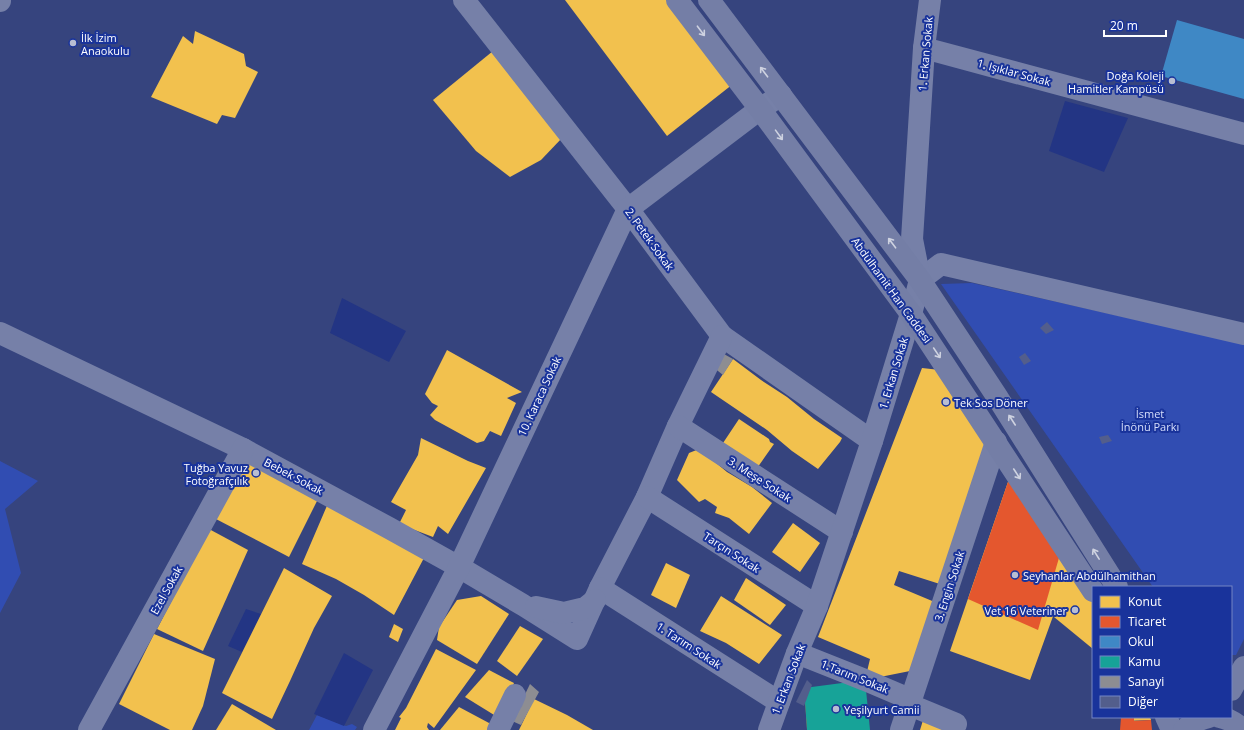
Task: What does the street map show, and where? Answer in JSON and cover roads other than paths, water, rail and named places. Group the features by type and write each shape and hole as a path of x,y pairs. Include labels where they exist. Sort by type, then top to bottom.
{"main road":[{"name":"Abdülhamit Han Caddesi","path":"677,0 760,109 911,314 1092,589"},
{"path":"709,0 920,280 1000,401 1116,586"},
{"path":"1232,669 1244,658"},
{"path":"1232,688 1244,667"},
{"path":"1166,718 1172,730"},
{"path":"1184,730 1192,723 1202,718"},
{"path":"1227,718 1244,730"}],"street":[{"name":"2. Petek Sokak","path":"464,0 628,209 722,336 872,440"},
{"name":"1. Erkan Sokak","path":"769,730 797,653 817,606 842,532 911,314 920,280 912,239 924,48 930,0"},
{"name":"1. Işıklar Sokak","path":"924,48 1244,134"},
{"name":"10. Karaca Sokak","path":"374,730 459,567 628,209 760,109 781,95"},
{"path":"920,280 941,264 1244,334"},
{"name":"Bebek Sokak","path":"0,333 243,449 459,567 577,639 597,594"},
{"path":"523,605 564,613 585,608 597,594 647,497 678,426 722,336"},
{"name":"3. Meşe Sokak","path":"678,426 842,532"},
{"name":"3. Engin Sokak","path":"901,730 996,442"},
{"name":"Ezel Sokak","path":"89,730 243,449"},
{"name":"Tarçın Sokak","path":"647,497 817,606"},
{"name":"1. Tarım Sokak","path":"597,594 779,702"},
{"name":"1.Tarım Sokak","path":"797,653 865,680 956,724"},
{"path":"498,730 515,695 512,702"}],"place":[{"name":"İlk İzim Anaokulu","path":"73,43"},
{"name":"Doğa Koleji Hamitler Kampüsü","path":"1172,81"},
{"name":"Tek Sos Döner","path":"946,402"},
{"name":"Tuğba Yavuz Fotoğrafçılık","path":"256,473"},
{"name":"Seyhanlar Abdülhamithan","path":"1015,575"},
{"name":"Vet 16 Veteriner","path":"1075,610"},
{"name":"Yeşilyurt Camii","path":"836,709"}],"park label":[{"name":"İsmet İnönü Parkı","path":"1150,419"}]}
